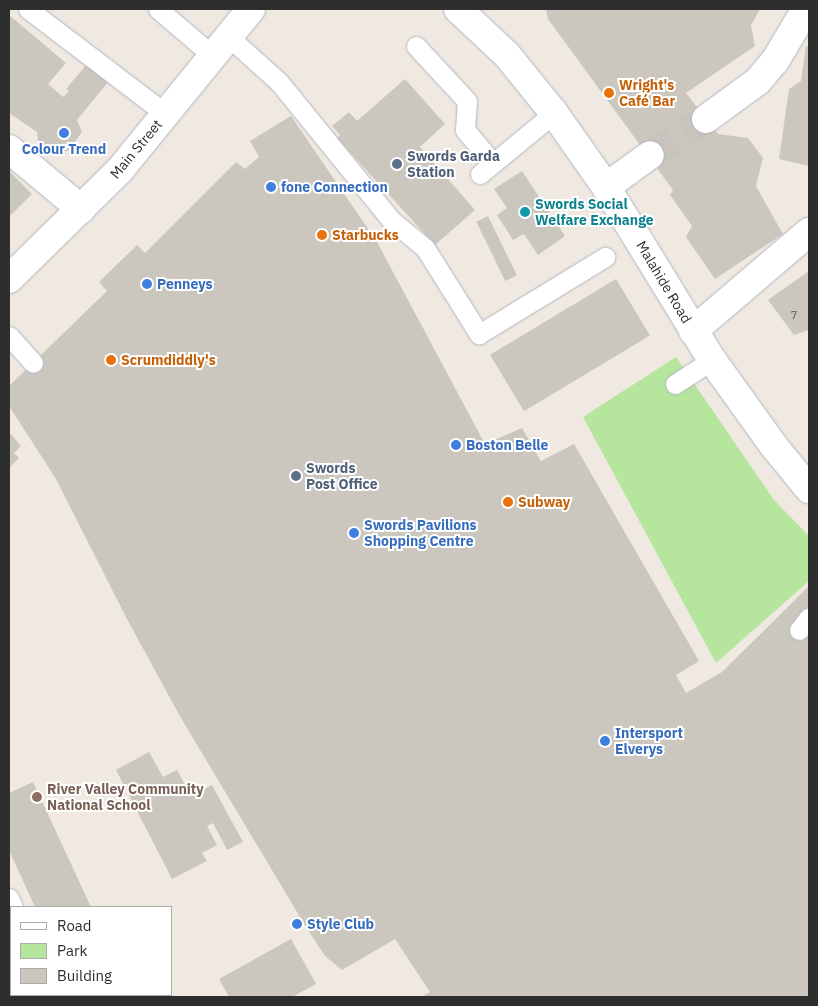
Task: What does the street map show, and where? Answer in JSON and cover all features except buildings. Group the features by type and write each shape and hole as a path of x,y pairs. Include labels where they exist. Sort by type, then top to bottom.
{"main road":[{"name":"Main Street","path":"9,279 119,171 252,9"},
{"name":"Malahide Road","path":"458,9 507,55 554,113 606,186 712,360 773,445 809,489"},
{"path":"706,119 758,81 775,61 806,9"},
{"path":"9,149 81,209"},
{"path":"606,186 650,155"},
{"path":"694,331 809,232"}],"lane":[{"path":"28,9 166,114"},
{"path":"158,9 279,82 391,220 425,248 479,334 605,257"},
{"path":"416,46 467,101 465,130 487,168 554,113"},
{"path":"9,336 33,362"},
{"path":"675,384 712,360"}],"green space":[{"path":"676,357 774,500 809,536 809,581 716,663 583,417"}],"tunnel":[{"path":"650,155 706,119"}],"place":[{"name":"Wright's Café Bar","path":"609,93"},
{"name":"Colour Trend","path":"64,133"},
{"name":"Swords Garda Station","path":"397,164"},
{"name":"fone Connection","path":"271,187"},
{"name":"Swords Social Welfare Exchange","path":"525,212"},
{"name":"Starbucks","path":"322,235"},
{"name":"Penneys","path":"147,284"},
{"name":"Scrumdiddly's","path":"111,360"},
{"name":"Boston Belle","path":"456,445"},
{"name":"Swords Post Office","path":"296,476"},
{"name":"Subway","path":"508,502"},
{"name":"Swords Pavilions Shopping Centre","path":"354,533"},
{"name":"Intersport Elverys","path":"605,741"},
{"name":"River Valley Community National School","path":"37,797"},
{"name":"Style Club","path":"297,924"}]}
